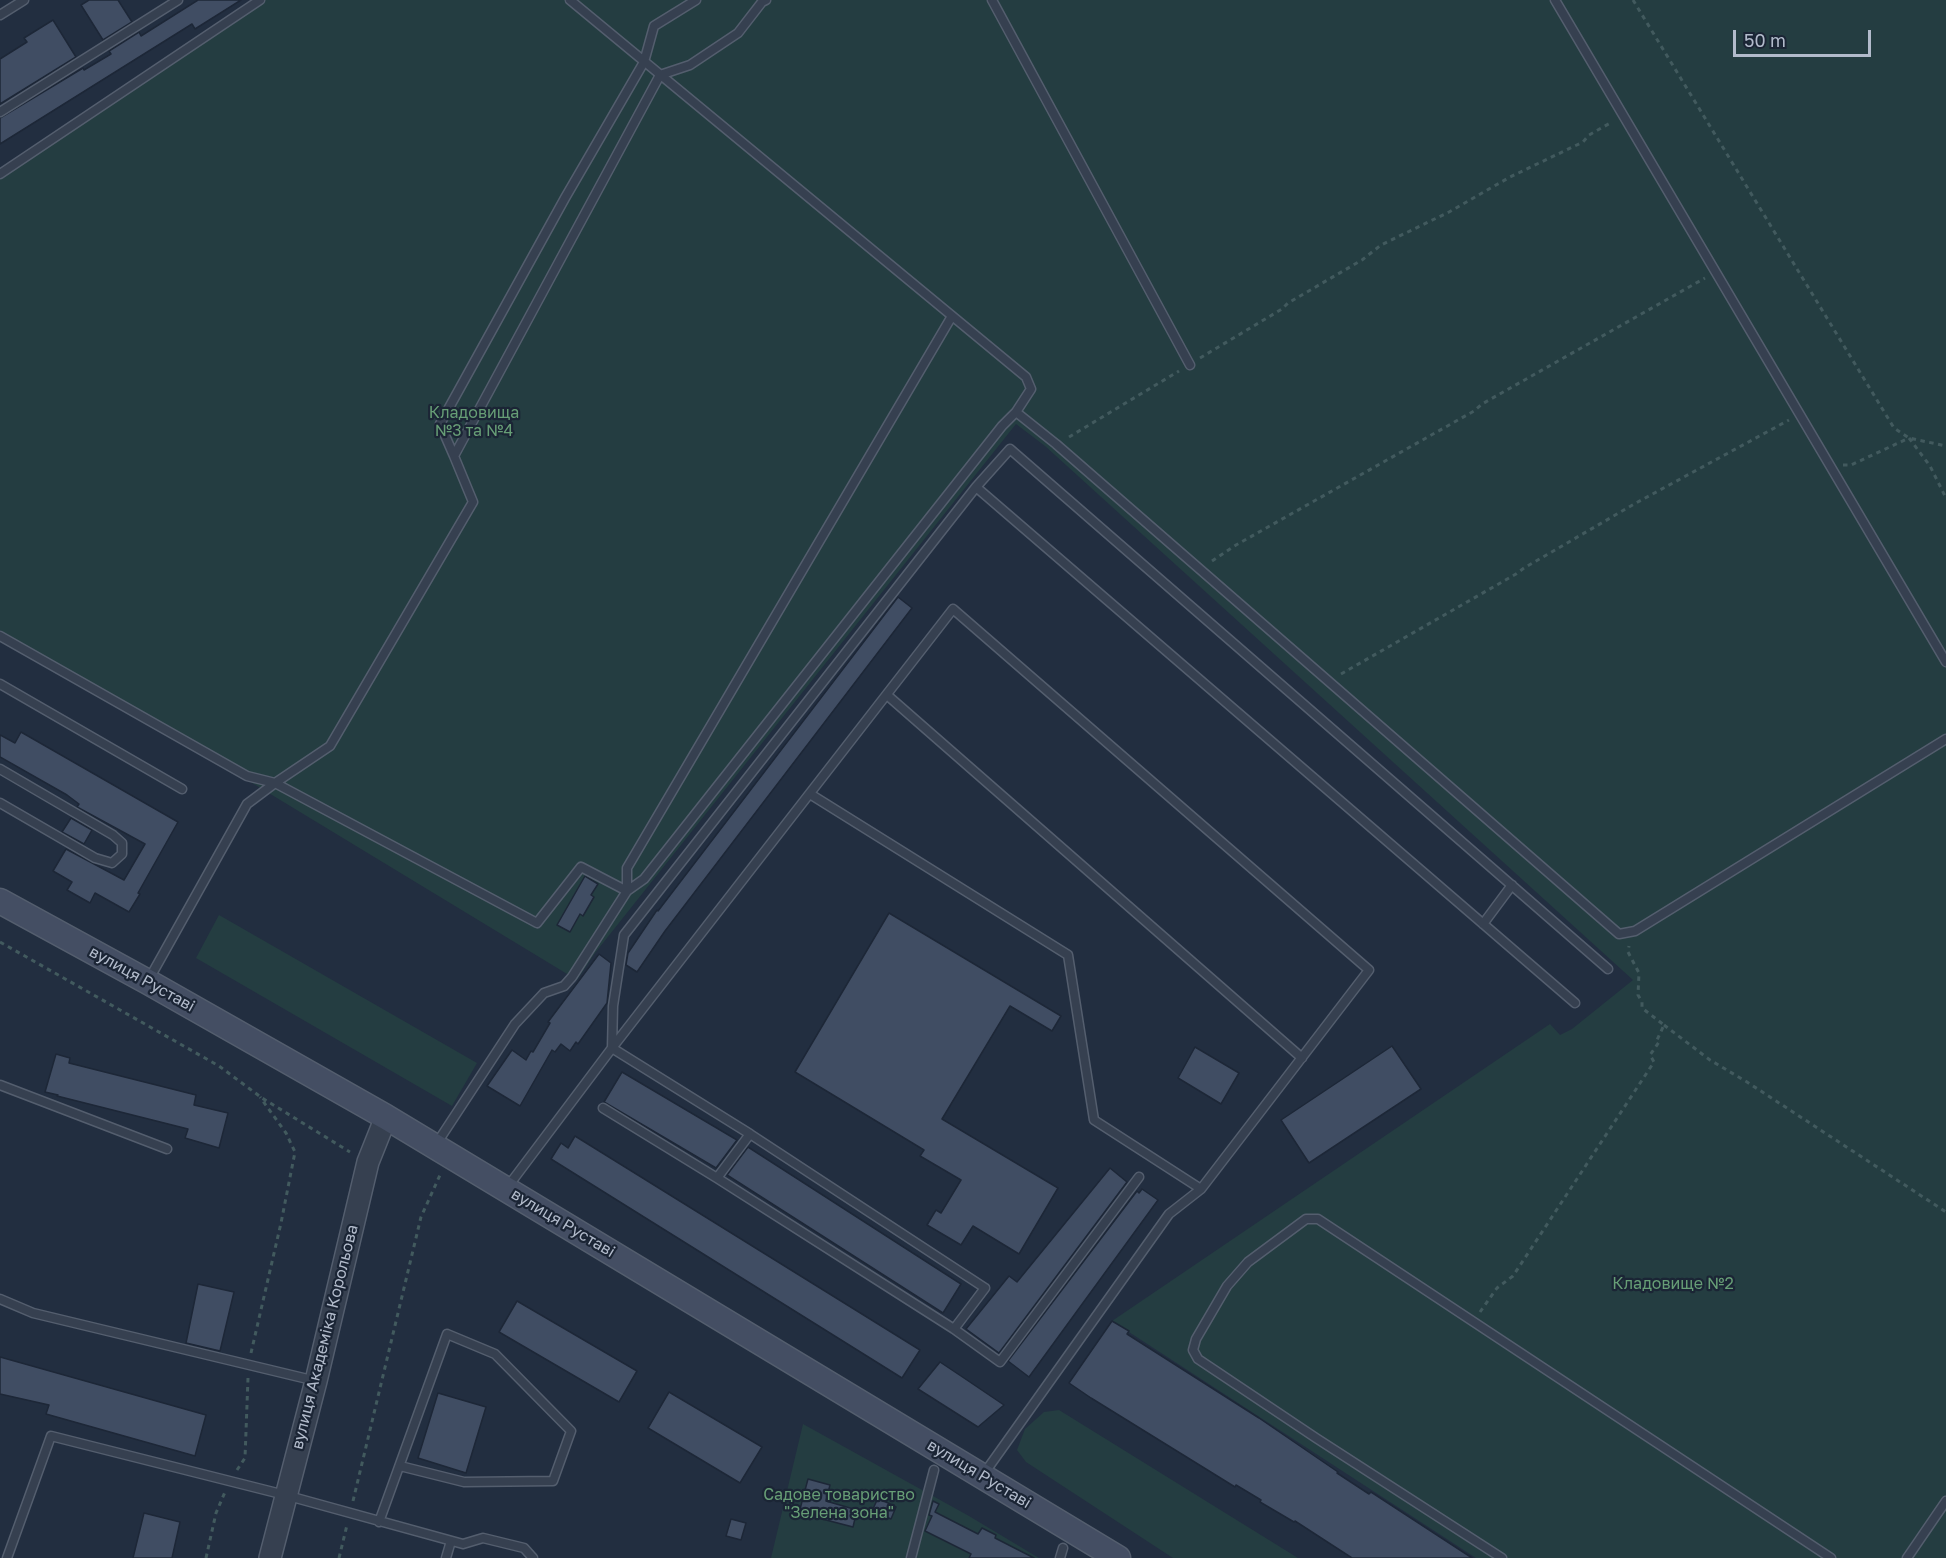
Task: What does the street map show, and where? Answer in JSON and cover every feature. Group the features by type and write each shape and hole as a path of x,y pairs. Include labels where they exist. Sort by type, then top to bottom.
{"main road":[{"name":"вулиця Руставі","path":"0,901 386,1117 1118,1558"}],"street":[{"name":"вулиця Академіка Корольова","path":"270,1558 316,1381 368,1162 386,1117"}],"lane":[{"path":"0,15 24,0"},
{"path":"0,112 178,0"},
{"path":"0,174 260,0"},
{"path":"435,1146 515,1024 544,993 564,986 572,977 627,891 644,879 1002,426 1016,412 1031,388 1026,377 570,0"},
{"path":"148,982 247,804 330,746 473,502 440,424 565,198 644,62 654,26 696,0"},
{"path":"454,456 660,75 690,65 738,33 766,0"},
{"path":"992,0 1190,365"},
{"path":"1555,0 1946,662"},
{"path":"627,891 627,868 952,316"},
{"path":"1016,412 1202,570 1619,934 1635,931 1946,740"},
{"path":"612,1048 613,1006 624,935 976,487 1010,449 1608,969"},
{"path":"976,487 1575,1003"},
{"path":"506,1189 612,1048 953,609 1369,970 1202,1189 1169,1214 982,1476"},
{"path":"0,636 248,776 275,783 537,923 581,867 627,891"},
{"path":"0,684 182,789"},
{"path":"886,695 1302,1058"},
{"path":"0,769 113,835 122,843 122,854 112,862 95,858 0,803"},
{"path":"810,794 1068,955 1094,1120 1202,1189"},
{"path":"1483,924 1512,885"},
{"path":"612,1048 750,1134 985,1288 954,1329"},
{"path":"0,1085 167,1149"},
{"path":"603,1108 954,1329 1000,1362 1139,1177"},
{"path":"717,1178 750,1134"},
{"path":"1502,1558 1198,1359 1193,1350 1196,1339 1227,1286 1248,1262 1306,1220 1318,1219 1831,1558"},
{"path":"0,1299 33,1313 316,1381"},
{"path":"379,1522 447,1334 495,1354 571,1431 553,1481 464,1482 400,1466"},
{"path":"7,1558 51,1436 285,1495 463,1544 483,1538 524,1548 533,1558"},
{"path":"911,1558 934,1470"},
{"path":"1907,1558 1946,1501"},
{"path":"446,1558 451,1541"},
{"path":"1060,1558 1063,1548"}],"path":[{"path":"1633,0 1894,428 1909,438 1930,466 1946,498"},
{"path":"1056,444 1282,309 1288,303 1362,260 1381,245 1449,212 1510,177 1583,142 1589,135 1609,125 1620,111"},
{"path":"1202,570 1236,545 1715,272"},
{"path":"1329,681 1636,503 1800,415"},
{"path":"1829,465 1851,465 1909,438 1946,446"},
{"path":"1625,933 1628,952 1639,973 1638,995 1642,1008 1710,1060 1946,1212"},
{"path":"0,942 219,1066 260,1097 352,1153"},
{"path":"1474,1322 1497,1288 1513,1276 1650,1070 1654,1062 1650,1055 1659,1042 1657,1040 1664,1025"},
{"path":"206,1558 216,1513 230,1481 245,1458 249,1365 295,1152 286,1133 260,1097"},
{"path":"339,1558 421,1217 440,1175"}],"green space":[{"name":"Кладовища №3 та №4","path":"261,0 1946,0 1946,1558 1476,1558 1112,1321 1550,1024 1560,1035 1572,1029 1633,980 1045,446 1016,424 595,953 577,980 0,630 0,177"},
{"path":"219,915 477,1063 452,1106 196,958"},
{"path":"1059,1410 1298,1558 1173,1558 1026,1462 1017,1450 1025,1429 1044,1412"},
{"name":"Садове товариство \"Зелена зона\"","path":"803,1424 969,1516 1039,1558 771,1558"}],"building":[{"path":"89,0 118,0 132,22 103,40 81,5"},
{"path":"198,0 241,0 195,29 192,24 0,144 0,118 83,68 84,70 111,54 109,51 139,32 141,36"},
{"path":"53,20 76,57 0,104 0,59 27,42 24,38"},
{"path":"898,597 912,608 665,931 637,972 626,965 628,953 657,910"},
{"path":"21,732 178,822 129,912 95,893 90,903 67,890 72,882 53,871 66,849 124,880 145,844 77,807 79,804 67,795 0,757 0,735 15,743"},
{"path":"71,818 92,830 84,844 62,832"},
{"path":"585,876 598,884 591,895 594,897 583,916 580,914 570,932 557,925"},
{"path":"889,913 1061,1016 1052,1031 1010,1006 942,1119 1058,1188 1019,1254 973,1226 961,1245 927,1225 936,1210 941,1213 961,1180 920,1156 924,1150 795,1072"},
{"path":"599,954 611,963 607,1003 578,1044 576,1042 570,1051 561,1044 555,1052 552,1050 520,1106 487,1086 512,1050 526,1060 531,1051 533,1052 550,1023 548,1022"},
{"path":"1392,1046 1421,1089 1309,1163 1281,1120"},
{"path":"1195,1047 1239,1073 1221,1104 1178,1078"},
{"path":"56,1054 70,1058 69,1063 196,1095 194,1105 228,1113 219,1148 185,1138 188,1129 45,1092"},
{"path":"622,1072 737,1140 716,1168 604,1102"},
{"path":"575,1136 920,1350 902,1378 551,1159 561,1143 568,1148"},
{"path":"748,1147 961,1284 943,1313 727,1175"},
{"path":"1110,1168 1127,1182 999,1353 966,1329 1009,1276 1017,1282"},
{"path":"1142,1189 1158,1200 1029,1377 1008,1361 1137,1191 1139,1193"},
{"path":"198,1284 234,1292 220,1351 186,1343"},
{"path":"517,1301 637,1371 619,1402 499,1332"},
{"path":"1112,1321 1129,1331 1127,1334 1259,1418 1337,1473 1369,1494 1371,1492 1472,1558 1352,1558 1295,1521 1260,1502 1261,1500 1236,1485 1235,1487 1091,1398 1069,1383"},
{"path":"0,1357 206,1415 195,1456 46,1414 49,1405 0,1394"},
{"path":"940,1362 1004,1405 978,1427 918,1389"},
{"path":"669,1392 762,1447 740,1483 648,1428"},
{"path":"438,1393 486,1407 466,1473 418,1458"},
{"path":"808,1479 830,1485 826,1501 857,1510 853,1527 799,1513"},
{"path":"878,1498 896,1507 891,1519 872,1511"},
{"path":"933,1501 939,1504 935,1512 978,1534 982,1528 996,1535 995,1538 1034,1558 969,1558 971,1554 925,1531 932,1516 929,1515"},
{"path":"144,1513 180,1522 172,1558 133,1558"},
{"path":"731,1519 746,1523 741,1540 726,1536"}],"park label":[{"name":"Кладовище №2","path":"1673,1284"}]}
